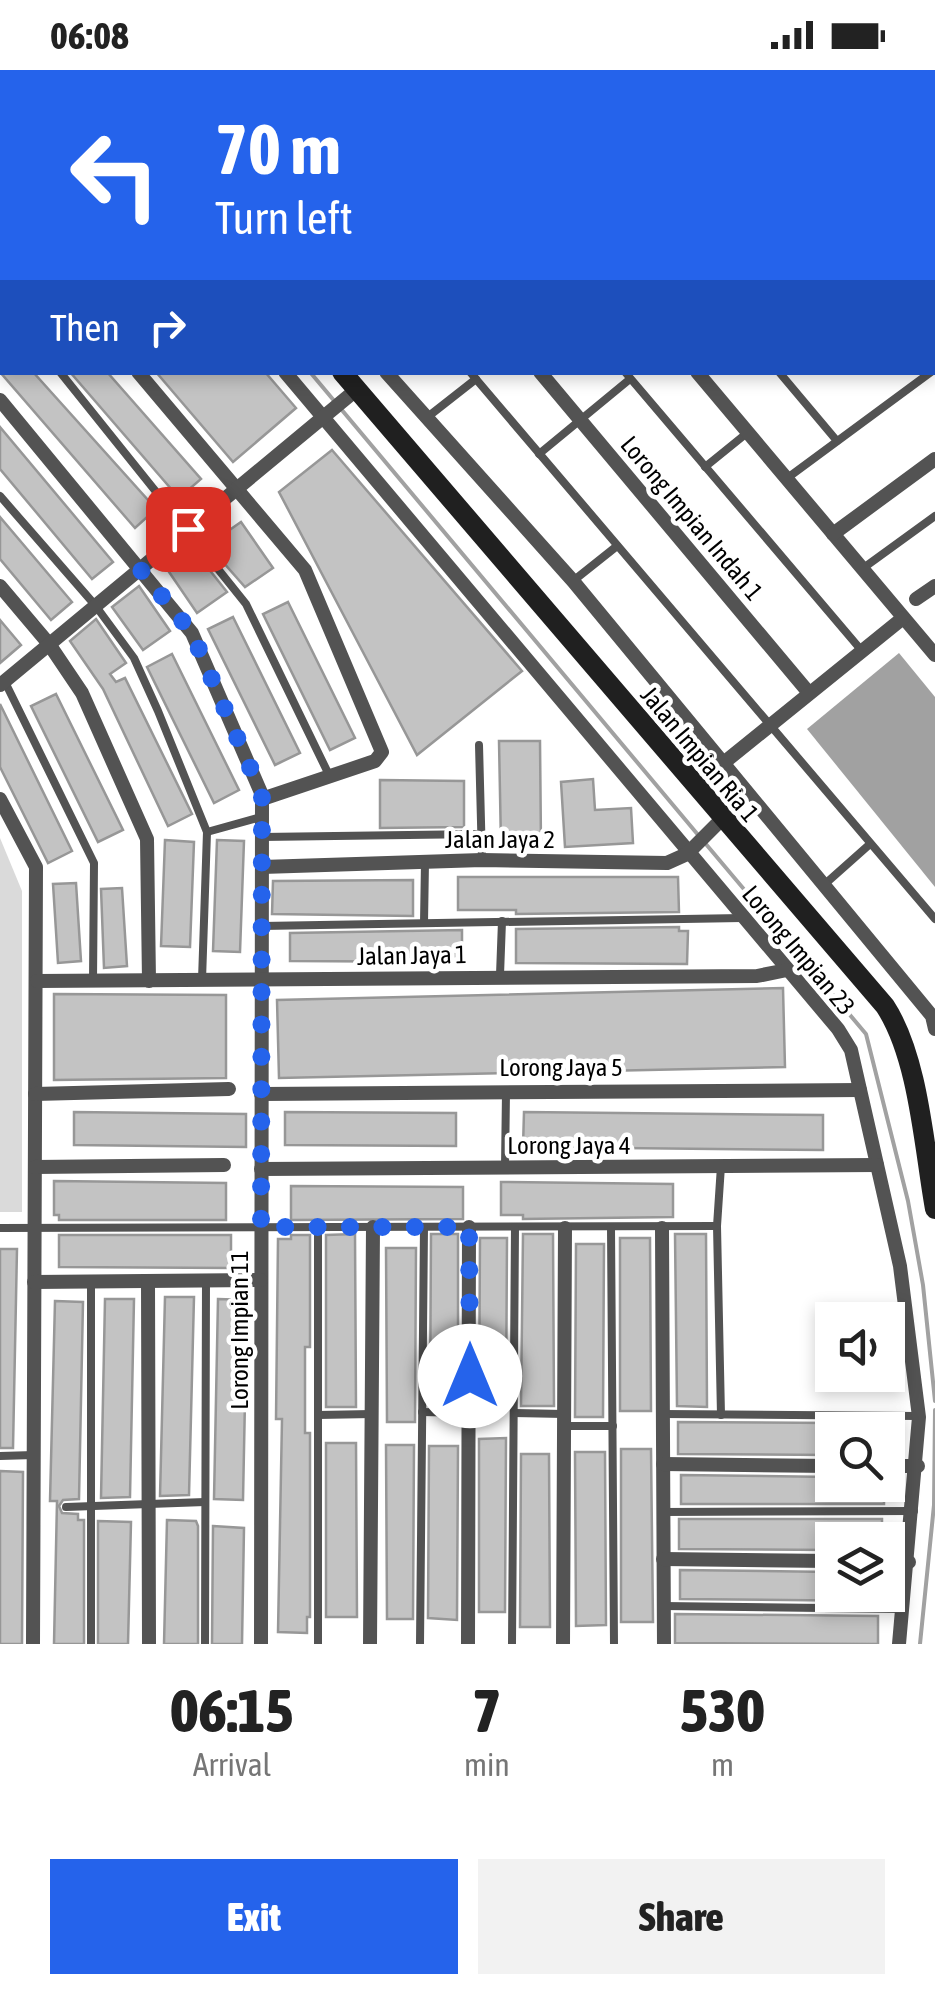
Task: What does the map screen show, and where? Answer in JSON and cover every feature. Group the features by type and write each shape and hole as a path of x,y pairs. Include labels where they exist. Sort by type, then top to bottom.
{"street":[{"path":"141,375 305,570 382,752 374,761 262,799"},
{"name":"Lorong Impian 23","path":"288,375 692,848 744,918 838,1028 851,1050 900,1266 920,1416 905,1597"},
{"name":"Jalan Impian Ria 1","path":"343,375 350,394 695,786 716,824 898,1026 935,1209"},
{"name":"Jalan Impian Ria 1","path":"389,375 573,581 725,761 934,1020"},
{"name":"Lorong Impian Indah 1","path":"542,375 809,693"},
{"path":"699,375 935,655"},
{"path":"2,683 350,394"},
{"name":"Lorong Impian 11","path":"0,400 192,633 262,799 260,1644"},
{"path":"833,534 935,458"},
{"path":"0,586 49,644 82,692 147,839 149,981"},
{"path":"916,599 935,586"},
{"path":"695,786 904,618"},
{"path":"0,799 36,867 34,1644"},
{"path":"692,848 716,824"},
{"name":"Jalan Jaya 2","path":"262,868 482,860 667,863 692,848"},
{"name":"Jalan Jaya 1","path":"37,981 758,976 787,970"},
{"path":"35,1094 230,1089"},
{"name":"Lorong Jaya 5","path":"262,1094 860,1090"},
{"path":"35,1167 224,1165"},
{"name":"Lorong Jaya 4","path":"261,1169 878,1166"},
{"path":"370,1644 372,1227"},
{"path":"468,1644 469,1227"},
{"path":"564,1644 565,1228"},
{"path":"662,1228 664,1644"},
{"path":"34,1282 261,1280"},
{"path":"148,1282 148,1644"},
{"path":"663,1464 815,1466"},
{"path":"905,1466 918,1466"},
{"path":"663,1559 815,1562"},
{"name":"Lorong Impian 23","path":"899,1644 904,1612"}],"lane":[{"path":"62,375 246,604 330,778"},
{"path":"781,375 836,442"},
{"path":"786,479 924,375"},
{"path":"426,419 473,376 935,918"},
{"path":"539,454 627,376 862,651"},
{"path":"705,467 747,433"},
{"path":"0,496 95,605 134,658 207,832 202,980"},
{"path":"862,569 935,516"},
{"path":"573,581 616,546"},
{"path":"2,683 94,864 94,981"},
{"path":"479,744 482,860"},
{"path":"207,832 262,817"},
{"path":"262,837 481,834"},
{"path":"825,884 870,844"},
{"path":"424,923 425,862"},
{"path":"262,926 744,918"},
{"path":"500,975 502,921"},
{"path":"504,1167 506,1090"},
{"path":"721,1166 721,1415"},
{"path":"0,1228 718,1226"},
{"path":"318,1227 318,1644"},
{"path":"420,1644 424,1227"},
{"path":"512,1644 515,1228"},
{"path":"611,1228 614,1644"},
{"path":"205,1644 206,1280"},
{"path":"91,1282 92,1644"},
{"path":"422,1412 470,1413"},
{"path":"514,1413 612,1426"},
{"path":"318,1414 372,1414"},
{"path":"663,1414 920,1416"},
{"path":"0,1456 34,1455"},
{"path":"66,1507 205,1502"},
{"path":"663,1512 914,1511"},
{"path":"664,1606 815,1608"}],"shaded area":[{"path":"899,653 935,697 935,887 807,729"},
{"path":"0,838 22,891 22,1212 0,1212"}],"building":[{"path":"3,375 36,375 156,509 135,528"},
{"path":"73,375 110,375 201,479 179,498"},
{"path":"159,375 268,375 296,408 233,462"},
{"path":"0,427 113,562 92,579 0,469"},
{"path":"332,450 522,671 417,755 279,492"},
{"path":"0,517 72,602 51,620 0,559"},
{"path":"241,522 273,568 245,587 208,545"},
{"path":"192,548 227,592 197,613 165,566"},
{"path":"139,586 170,631 143,650 112,607"},
{"path":"288,602 355,738 330,750 263,614"},
{"path":"233,617 300,753 275,765 208,629"},
{"path":"96,619 126,663 110,674 116,682 125,678 192,814 168,826 103,689 70,641"},
{"path":"0,620 21,645 0,663"},
{"path":"172,654 239,790 214,803 147,667"},
{"path":"56,694 123,830 98,842 31,706"},
{"path":"0,704 72,851 48,863 0,767"},
{"path":"499,741 540,741 541,845 501,845"},
{"path":"593,779 595,810 631,808 633,843 565,847 561,782"},
{"path":"380,780 464,781 464,827 380,828"},
{"path":"165,840 194,842 190,947 161,946"},
{"path":"217,840 244,841 240,952 213,951"},
{"path":"458,877 678,877 679,912 516,914 516,910 458,910"},
{"path":"413,880 413,916 272,914 273,881"},
{"path":"76,883 81,961 58,963 53,884"},
{"path":"122,888 127,966 104,968 101,889"},
{"path":"679,927 679,931 688,931 687,964 516,963 516,929"},
{"path":"462,930 462,962 290,961 290,933"},
{"path":"783,988 785,1067 279,1078 277,1000"},
{"path":"54,994 226,995 226,1078 54,1080"},
{"path":"74,1112 246,1114 246,1147 74,1145"},
{"path":"285,1112 456,1113 456,1146 285,1145"},
{"path":"524,1112 823,1115 823,1150 523,1147"},
{"path":"54,1181 226,1183 226,1220 59,1220 59,1215 54,1215"},
{"path":"501,1182 673,1184 673,1217 523,1219 523,1215 501,1215"},
{"path":"291,1186 463,1187 463,1219 291,1220"},
{"path":"355,1234 356,1407 326,1407 326,1235"},
{"path":"431,1234 458,1234 458,1405 430,1405"},
{"path":"523,1234 553,1234 554,1406 521,1406"},
{"path":"675,1234 706,1234 707,1407 677,1406"},
{"path":"59,1235 231,1235 231,1268 59,1267"},
{"path":"291,1235 310,1235 310,1347 305,1347 305,1433 310,1433 307,1633 278,1632 282,1419 276,1419 278,1239 291,1239"},
{"path":"480,1238 507,1238 506,1411 479,1411"},
{"path":"620,1238 650,1238 651,1411 620,1411"},
{"path":"576,1244 604,1244 603,1417 575,1417"},
{"path":"386,1248 416,1248 415,1422 387,1422"},
{"path":"0,1249 17,1249 13,1448 0,1448"},
{"path":"165,1297 194,1297 189,1495 160,1496"},
{"path":"105,1299 134,1299 130,1497 101,1498"},
{"path":"218,1299 247,1300 243,1500 214,1499"},
{"path":"55,1301 83,1302 79,1499 63,1500 59,1506 62,1513 78,1514 78,1520 84,1520 84,1644 54,1644 57,1501 50,1501"},
{"path":"678,1422 815,1423 815,1455 678,1454"},
{"path":"506,1438 505,1612 479,1612 479,1439"},
{"path":"326,1443 356,1443 357,1617 326,1617"},
{"path":"386,1445 414,1445 413,1619 387,1619"},
{"path":"429,1446 458,1446 457,1620 428,1618"},
{"path":"621,1449 651,1449 653,1622 621,1622"},
{"path":"575,1452 605,1452 606,1625 576,1626"},
{"path":"521,1454 549,1454 550,1627 520,1627"},
{"path":"0,1471 23,1472 22,1644 0,1644"},
{"path":"681,1475 815,1477 815,1502 884,1502 884,1504 681,1504"},
{"path":"679,1519 882,1519 815,1522 815,1550 679,1549"},
{"path":"167,1520 196,1521 198,1526 198,1644 164,1644"},
{"path":"98,1521 131,1522 128,1644 98,1644"},
{"path":"213,1526 244,1528 242,1644 212,1644"},
{"path":"680,1570 815,1572 815,1600 680,1599"},
{"path":"675,1614 878,1616 878,1644 675,1643"}],"waterway":[{"path":"313,375 699,836"},
{"path":"705,843 866,1034 908,1201 923,1285 935,1401"},
{"path":"920,1644 934,1505 935,1410"}],"route":[{"path":"188,529 140,569 192,633 262,795 261,1227 469,1227 470,1376"}]}
